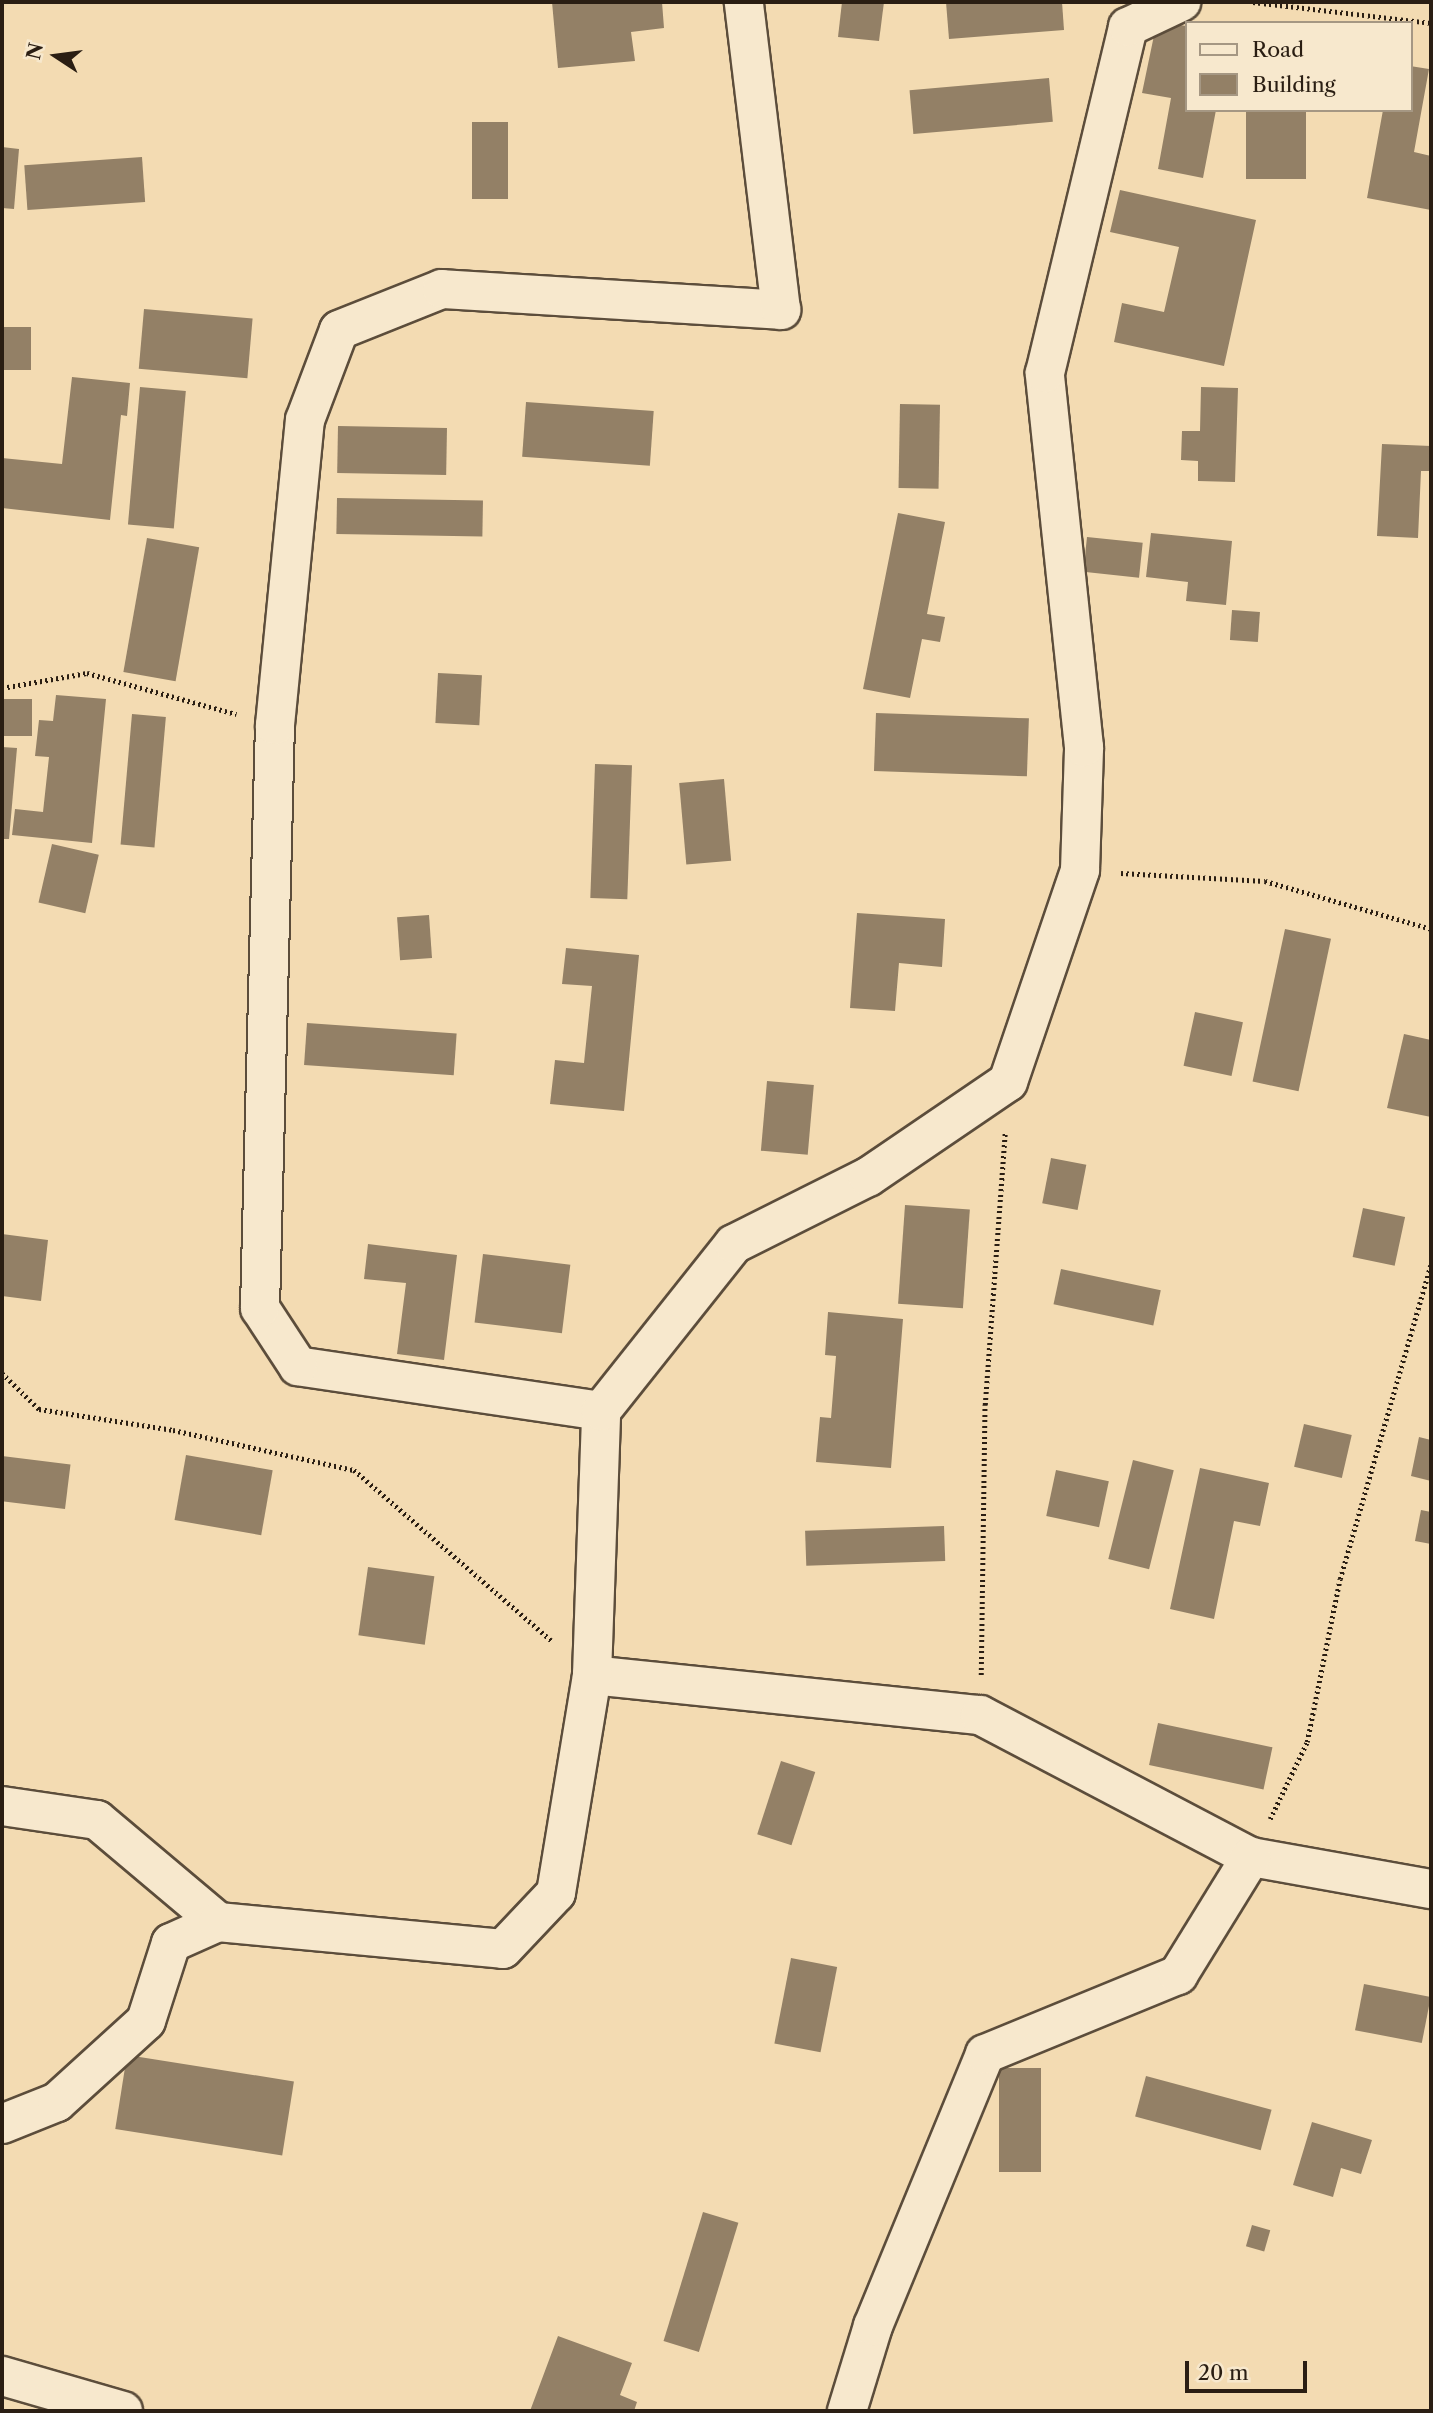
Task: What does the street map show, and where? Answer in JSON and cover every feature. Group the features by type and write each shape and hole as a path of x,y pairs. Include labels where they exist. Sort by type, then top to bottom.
{"street":[{"path":"601,1411 298,1366 260,1308 275,725 305,420 339,330 442,289 781,310 744,2"},
{"path":"2,2124 57,2102 146,2021 171,1943 218,1922 503,1949 556,1893 592,1675 601,1411 734,1244 869,1177 1008,1082 1080,870 1084,747 1045,373 1128,14 1181,2"},
{"path":"592,1675 980,1715 1251,1857 1431,1889"},
{"path":"2,1806 97,1820 218,1922"},
{"path":"847,2411 873,2326 985,2054 1178,1975 1251,1857"},
{"path":"2,2376 123,2411"}],"path":[{"path":"1253,2 1431,23"},
{"path":"2,688 87,673 275,725"},
{"path":"1080,870 1265,881 1431,929"},
{"path":"980,1715 985,1405 1008,1082"},
{"path":"1251,1857 1307,1742 1340,1579 1431,1264"},
{"path":"2,1373 40,1409 173,1430 354,1470 592,1675"}],"building":[{"path":"552,2 662,2 664,28 631,32 635,61 558,68"},
{"path":"842,2 884,2 879,41 838,37"},
{"path":"946,2 1062,2 1064,30 949,39"},
{"path":"1157,21 1184,26 1184,112 1216,112 1203,178 1158,169 1171,98 1142,93"},
{"path":"1412,66 1429,69 1414,152 1431,156 1431,210 1367,198 1383,112 1412,112"},
{"path":"1049,78 1053,122 913,134 910,90"},
{"path":"1246,112 1306,112 1306,179 1246,179"},
{"path":"472,122 508,122 508,199 472,199"},
{"path":"2,147 19,149 14,209 2,208"},
{"path":"142,157 145,202 27,210 24,165"},
{"path":"1120,190 1256,220 1224,366 1114,342 1122,303 1164,312 1179,247 1110,232"},
{"path":"144,309 253,318 247,378 139,369"},
{"path":"2,327 31,327 31,370 2,370"},
{"path":"72,377 130,383 127,416 121,415 110,520 2,508 2,458 62,464"},
{"path":"140,387 186,391 174,528 128,524"},
{"path":"1201,387 1238,388 1235,482 1198,481 1198,461 1181,460 1182,431 1200,431"},
{"path":"526,402 654,411 650,466 522,457"},
{"path":"900,404 940,405 939,489 899,488"},
{"path":"338,426 447,428 446,475 337,473"},
{"path":"1382,444 1431,446 1431,471 1421,471 1418,538 1377,536"},
{"path":"337,498 483,501 482,537 336,534"},
{"path":"898,513 945,522 927,614 945,617 940,642 922,639 910,698 863,689"},
{"path":"1151,533 1232,541 1226,605 1186,601 1188,582 1146,577"},
{"path":"1087,537 1143,543 1139,578 1083,572"},
{"path":"147,538 199,547 176,681 123,672"},
{"path":"1232,610 1260,612 1258,642 1230,640"},
{"path":"438,673 482,675 479,725 435,723"},
{"path":"56,695 106,699 92,843 12,835 15,809 43,812 49,757 35,756 39,720 53,721"},
{"path":"2,699 32,699 32,736 2,736"},
{"path":"876,713 1029,718 1027,776 874,771"},
{"path":"132,714 166,717 154,847 121,845"},
{"path":"2,747 17,748 9,839 2,839"},
{"path":"595,764 632,765 627,899 590,898"},
{"path":"724,779 731,861 686,865 679,783"},
{"path":"52,844 99,855 85,913 39,902"},
{"path":"857,913 945,919 942,967 899,963 895,1011 850,1008"},
{"path":"429,915 432,958 400,960 397,917"},
{"path":"1285,929 1331,939 1299,1091 1253,1082"},
{"path":"566,948 639,955 624,1111 550,1104 555,1060 584,1063 592,986 562,984"},
{"path":"1195,1012 1243,1022 1231,1076 1184,1066"},
{"path":"307,1023 457,1033 454,1075 304,1065"},
{"path":"1404,1034 1431,1040 1431,1117 1387,1108"},
{"path":"767,1081 814,1085 808,1155 761,1151"},
{"path":"1051,1158 1086,1165 1078,1210 1042,1203"},
{"path":"905,1205 970,1210 963,1308 898,1304"},
{"path":"1363,1208 1405,1217 1395,1266 1353,1257"},
{"path":"2,1234 48,1240 41,1301 2,1296"},
{"path":"368,1244 457,1255 444,1360 397,1354 406,1283 364,1279"},
{"path":"483,1254 570,1265 562,1333 475,1322"},
{"path":"1061,1269 1161,1290 1153,1325 1054,1304"},
{"path":"828,1312 903,1319 891,1468 816,1462 820,1417 831,1418 836,1356 825,1355"},
{"path":"1304,1424 1352,1435 1342,1478 1294,1467"},
{"path":"1419,1437 1431,1440 1431,1481 1411,1476"},
{"path":"186,1455 273,1470 261,1535 175,1520"},
{"path":"2,1456 70,1464 65,1509 2,1501"},
{"path":"1133,1460 1174,1470 1149,1569 1108,1559"},
{"path":"1200,1468 1269,1483 1260,1526 1234,1521 1214,1619 1170,1609"},
{"path":"1056,1470 1109,1481 1099,1527 1046,1516"},
{"path":"1421,1510 1431,1512 1431,1544 1415,1541"},
{"path":"944,1526 945,1561 806,1566 805,1531"},
{"path":"368,1567 434,1576 425,1645 358,1635"},
{"path":"1158,1723 1272,1747 1264,1789 1149,1765"},
{"path":"781,1761 815,1772 791,1845 757,1834"},
{"path":"791,1958 837,1967 821,2052 774,2043"},
{"path":"1364,1984 1431,1997 1422,2043 1355,2030"},
{"path":"127,2055 294,2081 282,2156 115,2129"},
{"path":"999,2068 1041,2068 1041,2172 999,2172"},
{"path":"1146,2076 1272,2110 1261,2150 1135,2117"},
{"path":"1312,2122 1372,2140 1361,2174 1341,2168 1333,2197 1293,2185"},
{"path":"703,2212 738,2223 699,2352 664,2341"},
{"path":"1252,2225 1270,2230 1264,2251 1246,2246"},
{"path":"558,2336 632,2363 620,2395 637,2402 634,2411 530,2411"}]}
